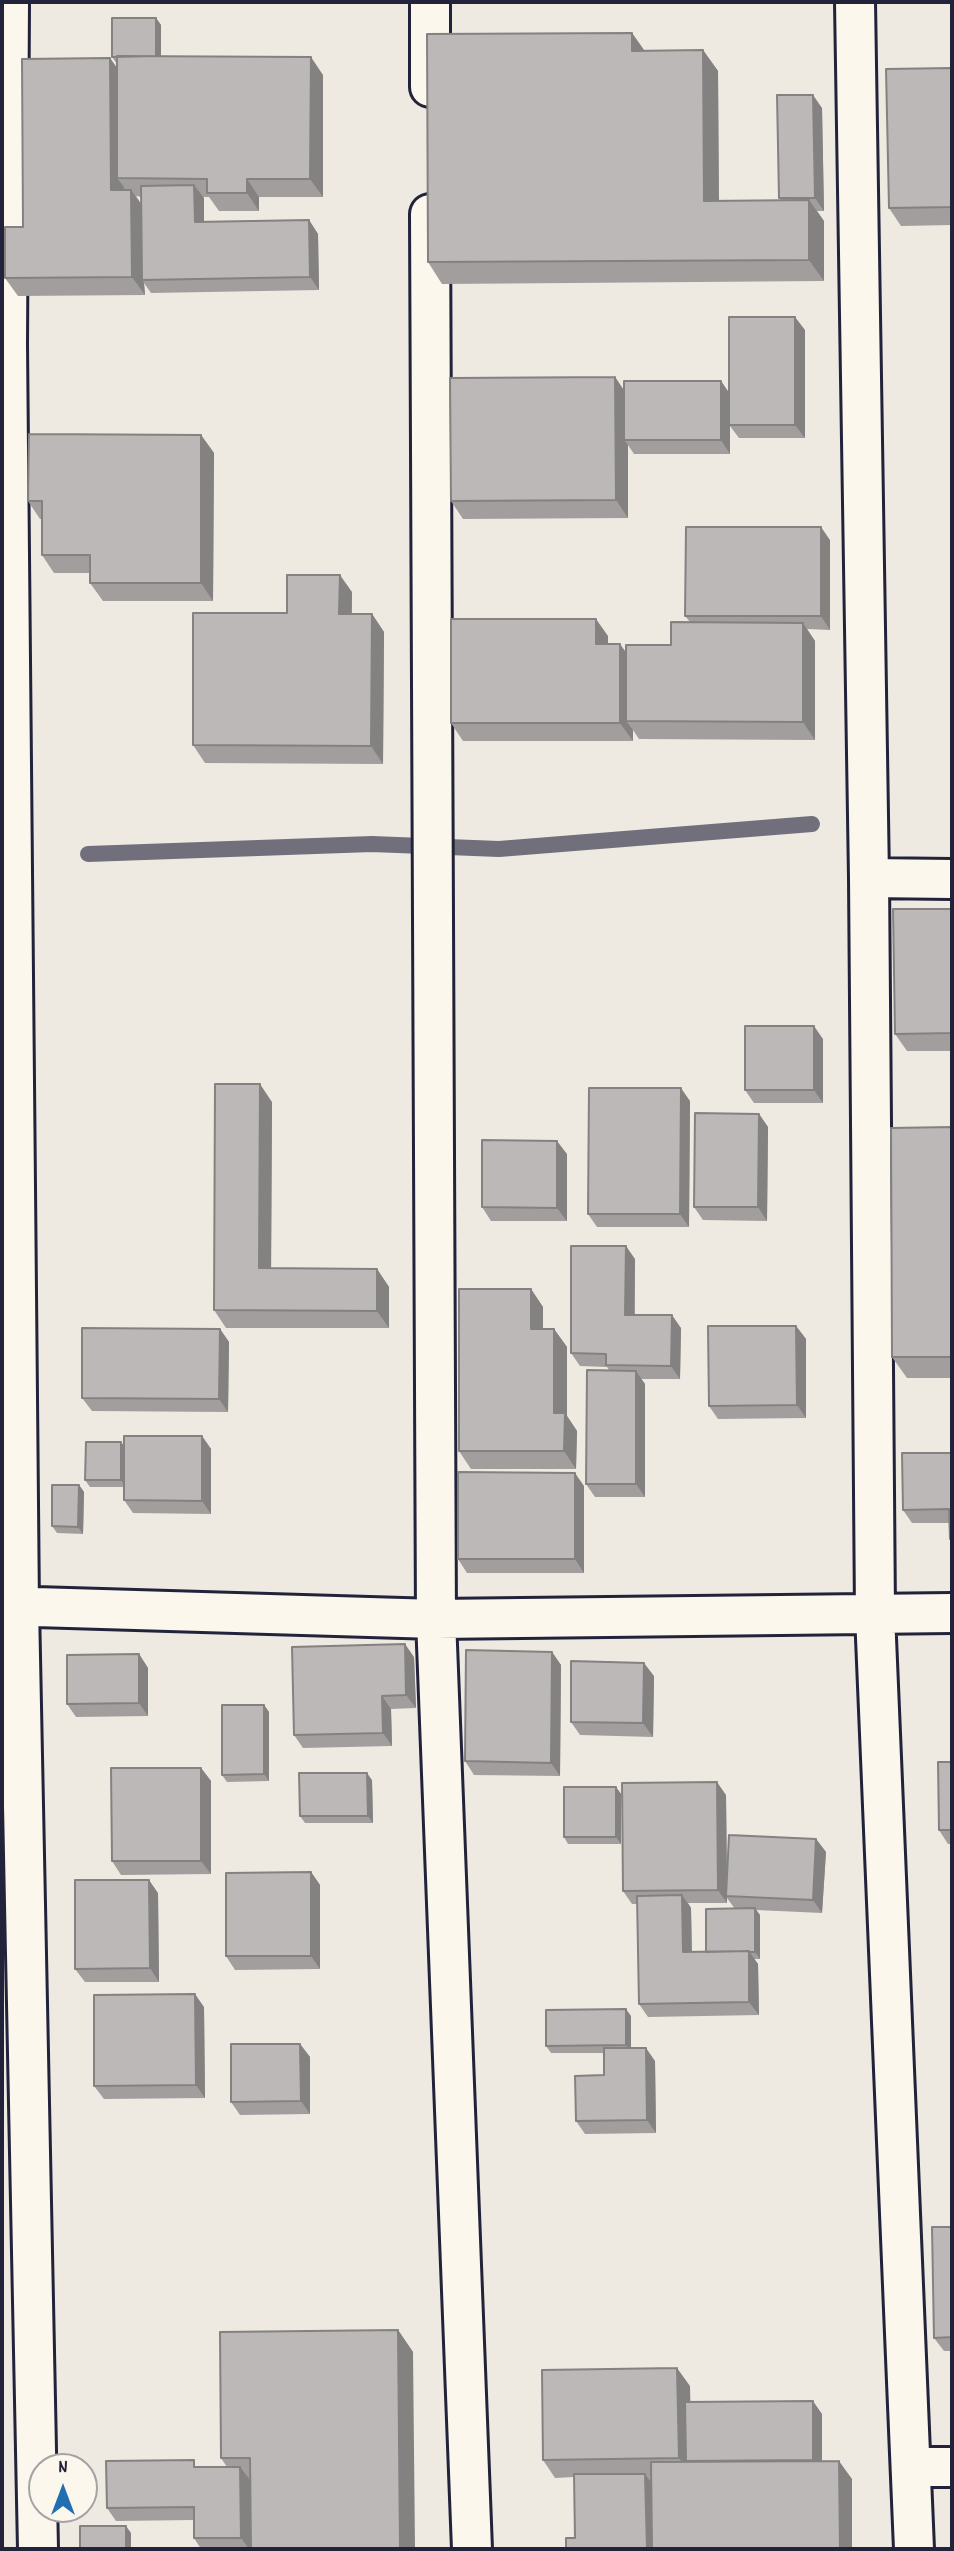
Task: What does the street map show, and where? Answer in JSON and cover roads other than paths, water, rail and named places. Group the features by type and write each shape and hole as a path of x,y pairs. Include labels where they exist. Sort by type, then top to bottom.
{"street":[{"path":"9,2 7,358 11,1606 38,2549"},
{"path":"430,2 430,127"},
{"path":"855,2 869,878 875,1614 914,2549"},
{"path":"430,183 436,1619 472,2549"},
{"path":"869,878 952,879"},
{"path":"11,1606 436,1619 952,1613"},
{"path":"912,2467 952,2467"}],"waterway":[{"path":"88,854 372,844 499,849 812,824"}]}
